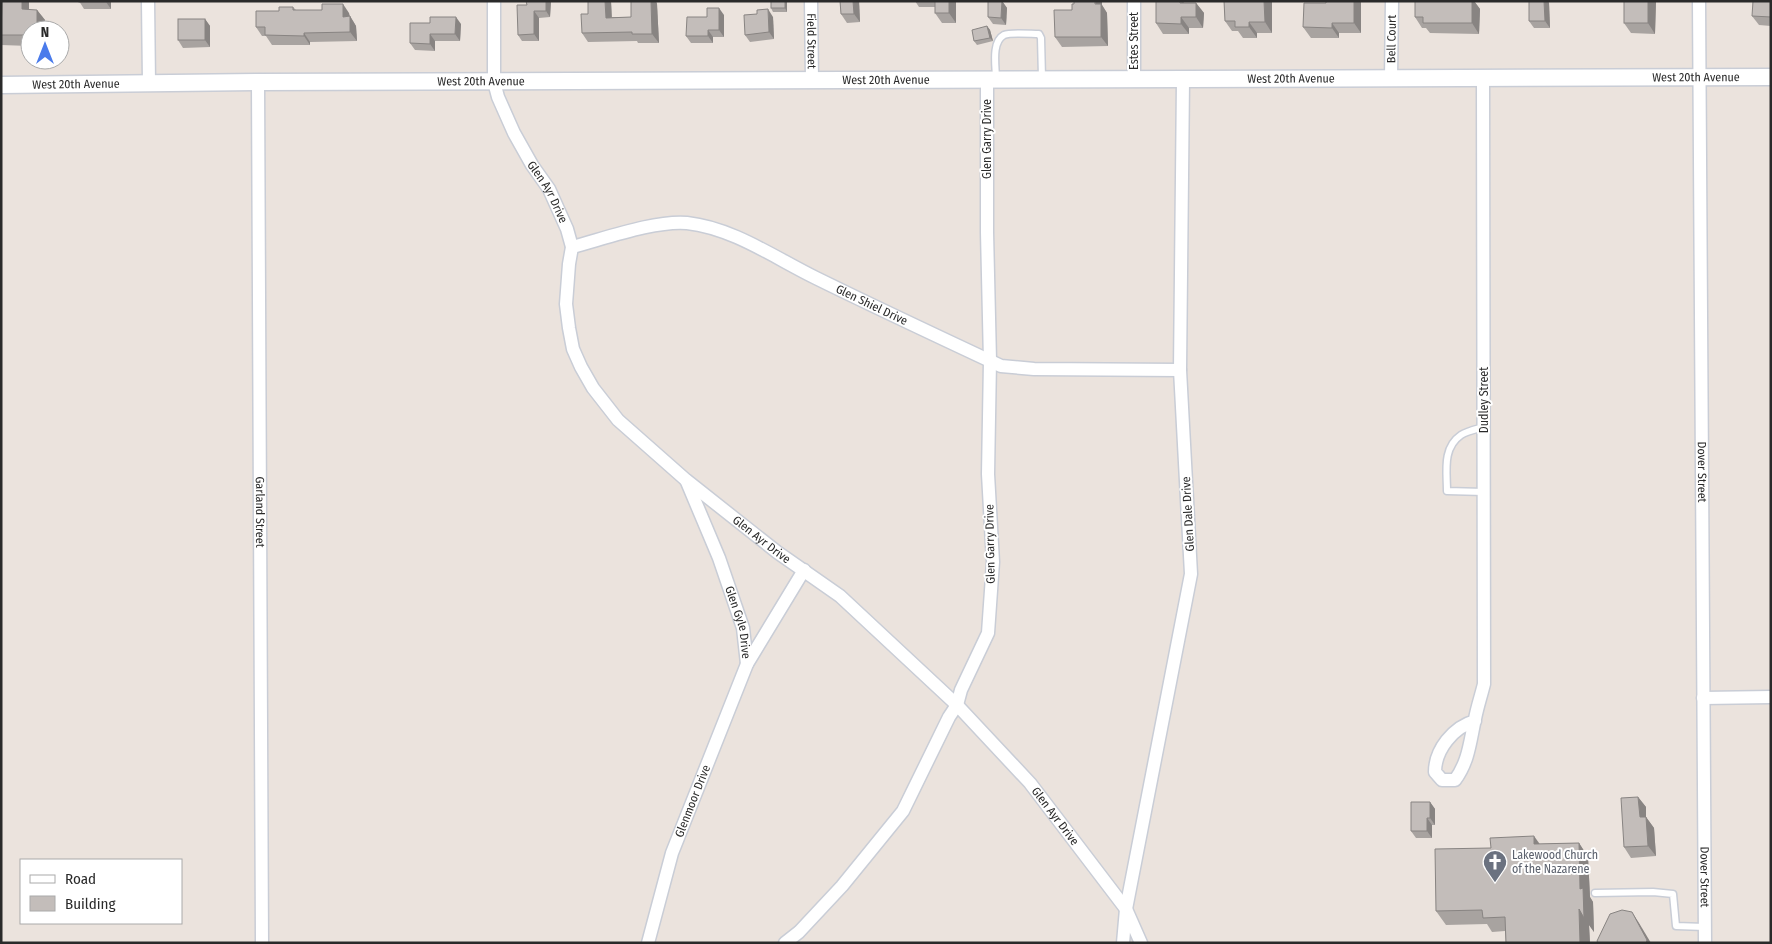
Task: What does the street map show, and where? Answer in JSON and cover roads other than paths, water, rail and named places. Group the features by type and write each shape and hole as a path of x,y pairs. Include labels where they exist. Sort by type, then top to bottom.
{"street":[{"path":"148,1 149,83"},
{"name":"Glen Ayr Drive","path":"494,1 494,82 498,97 514,133 532,165 549,188 560,210 572,247 566,304 573,349 593,388 618,420 686,480 776,552 840,596 866,618 957,705 1030,783 1126,909 1141,943"},
{"name":"Field Street","path":"811,1 812,80"},
{"name":"Estes Street","path":"1134,1 1134,80"},
{"name":"Bell Court","path":"1392,1 1392,78"},
{"name":"Dover Street","path":"1698,1 1705,943"},
{"name":"West 20th Avenue","path":"1,85 258,82 1771,77"},
{"name":"Dudley Street","path":"1474,721 1484,684 1483,78"},
{"name":"Glen Garry Drive","path":"785,943 799,932 842,886 904,811 949,717 957,705 961,690 988,633 992,562 988,474 990,360 987,232 991,80"},
{"name":"Glen Dale Drive","path":"1123,943 1126,909 1191,574 1180,370 1183,80"},
{"name":"Garland Street","path":"258,82 262,943"},
{"name":"Glen Shiel Drive","path":"572,247 660,225 685,223 703,226 742,241 1001,366 1034,369 1180,370"},
{"name":"Glen Gyle Drive","path":"686,480 719,558 743,628 747,664"},
{"name":"Glen Gyle Drive","path":"747,664 804,570"},
{"name":"Glenmoor Drive","path":"648,943 672,854 747,664"},
{"path":"1703,698 1771,697"}],"lane":[{"path":"991,80 999,39 1006,34 1039,34 1041,38 1042,80"},
{"path":"1484,427 1461,434 1452,443 1447,453 1447,491 1484,492"},
{"path":"1595,893 1653,892 1673,894 1676,926 1705,927"}],"place":[{"name":"Lakewood Church of the Nazarene","path":"1495,883"}]}
